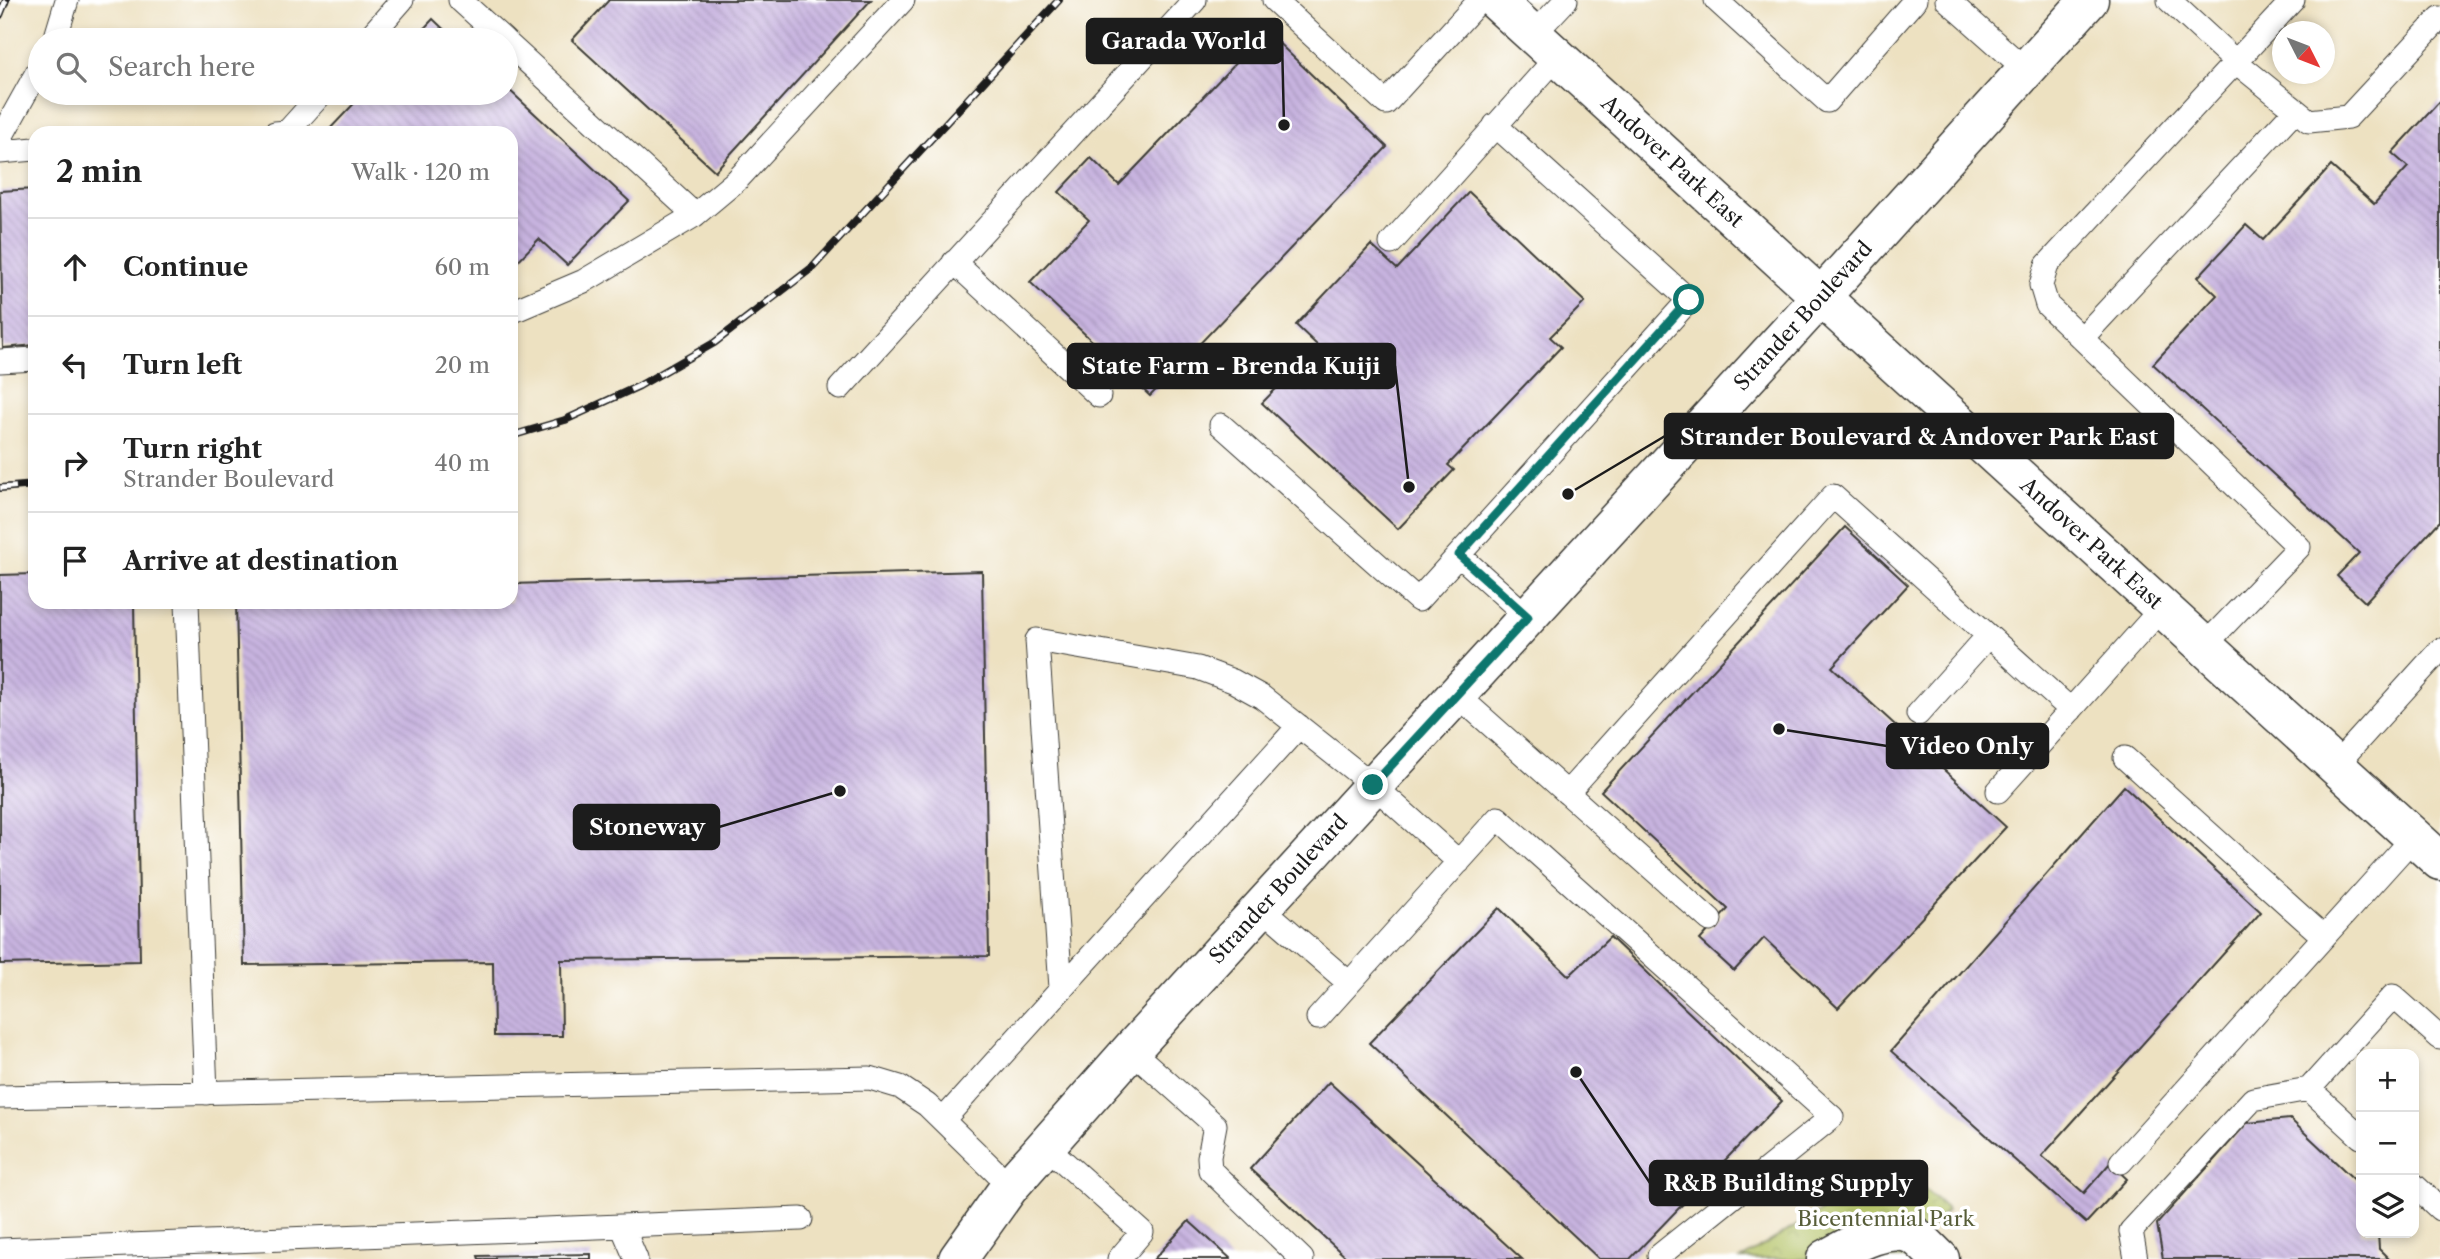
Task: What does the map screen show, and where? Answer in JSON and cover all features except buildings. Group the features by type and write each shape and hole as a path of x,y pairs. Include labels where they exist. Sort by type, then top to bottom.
{"main road":[{"name":"Andover Park East","path":"1495,0 2427,849"},
{"name":"Strander Boulevard","path":"958,1259 1010,1186 1132,1050 2089,0"},
{"path":"1826,1259 1869,1236 1894,1233 1913,1235 1940,1259"}],"lane":[{"path":"59,28 67,0"},
{"path":"378,28 402,0"},
{"path":"460,0 491,28"},
{"path":"518,309 584,281 695,215 737,180 903,0"},
{"path":"840,388 1195,0"},
{"path":"1274,0 1386,103 1480,0"},
{"path":"1391,243 1495,125 1545,46 1566,0"},
{"path":"1716,0 1827,101 1915,0"},
{"path":"1947,0 2026,69"},
{"path":"2169,0 2236,62 2309,121 2348,117 2440,18"},
{"path":"2204,646 2299,547 2047,305 2041,285 2048,265 2293,0"},
{"path":"518,53 695,215"},
{"path":"0,139 28,89"},
{"path":"292,126 311,105"},
{"path":"2082,338 2295,110"},
{"path":"1221,425 1418,600 1689,300 1495,125"},
{"path":"0,152 28,150"},
{"path":"954,262 1099,396"},
{"path":"0,361 28,359"},
{"path":"1567,793 1833,496 2071,710"},
{"path":"1459,555 1528,617"},
{"path":"1998,791 2162,608"},
{"path":"187,609 206,1093"},
{"path":"1918,714 1989,636"},
{"path":"1061,988 1037,640 1198,668 1262,697 1373,785 1459,862"},
{"path":"2336,766 2440,650"},
{"path":"1457,694 1710,920"},
{"path":"943,1120 1299,726"},
{"path":"2125,758 2324,937"},
{"path":"1318,1018 1498,818 1832,1117 1659,1255"},
{"path":"2121,1162 2324,937 2427,849"},
{"path":"1261,907 1349,983"},
{"path":"2136,1259 2131,1231 2253,1099 2309,1088 2393,996 2440,1038"},
{"path":"1132,1050 1215,1125 1209,1157 1210,1170 1302,1259"},
{"path":"0,1097 870,1078 900,1087 943,1120 1010,1186"},
{"path":"2309,1088 2356,1132"},
{"path":"1046,1146 1142,1232 1119,1259"},
{"path":"2419,1190 2440,1209"},
{"path":"0,1250 801,1219"},
{"path":"622,1226 636,1259"}],"green space":[{"name":"Bicentennial Park","path":"1898,1165 1948,1210 1904,1259 1741,1259"}],"railway":[{"path":"0,15 6,0"},
{"path":"518,434 565,420 639,386 714,343 813,267 1059,0"},
{"path":"0,488 28,486"}],"place":[{"name":"Garada World","path":"1284,125"},
{"name":"State Farm - Brenda Kuiji","path":"1409,487"},
{"name":"Strander Boulevard & Andover Park East","path":"1568,494"},
{"name":"Video Only","path":"1779,729"},
{"name":"Stoneway","path":"840,791"},
{"name":"R&B Building Supply","path":"1576,1072"}],"route":[{"path":"1373,785 1528,617 1459,555 1689,300"}]}
